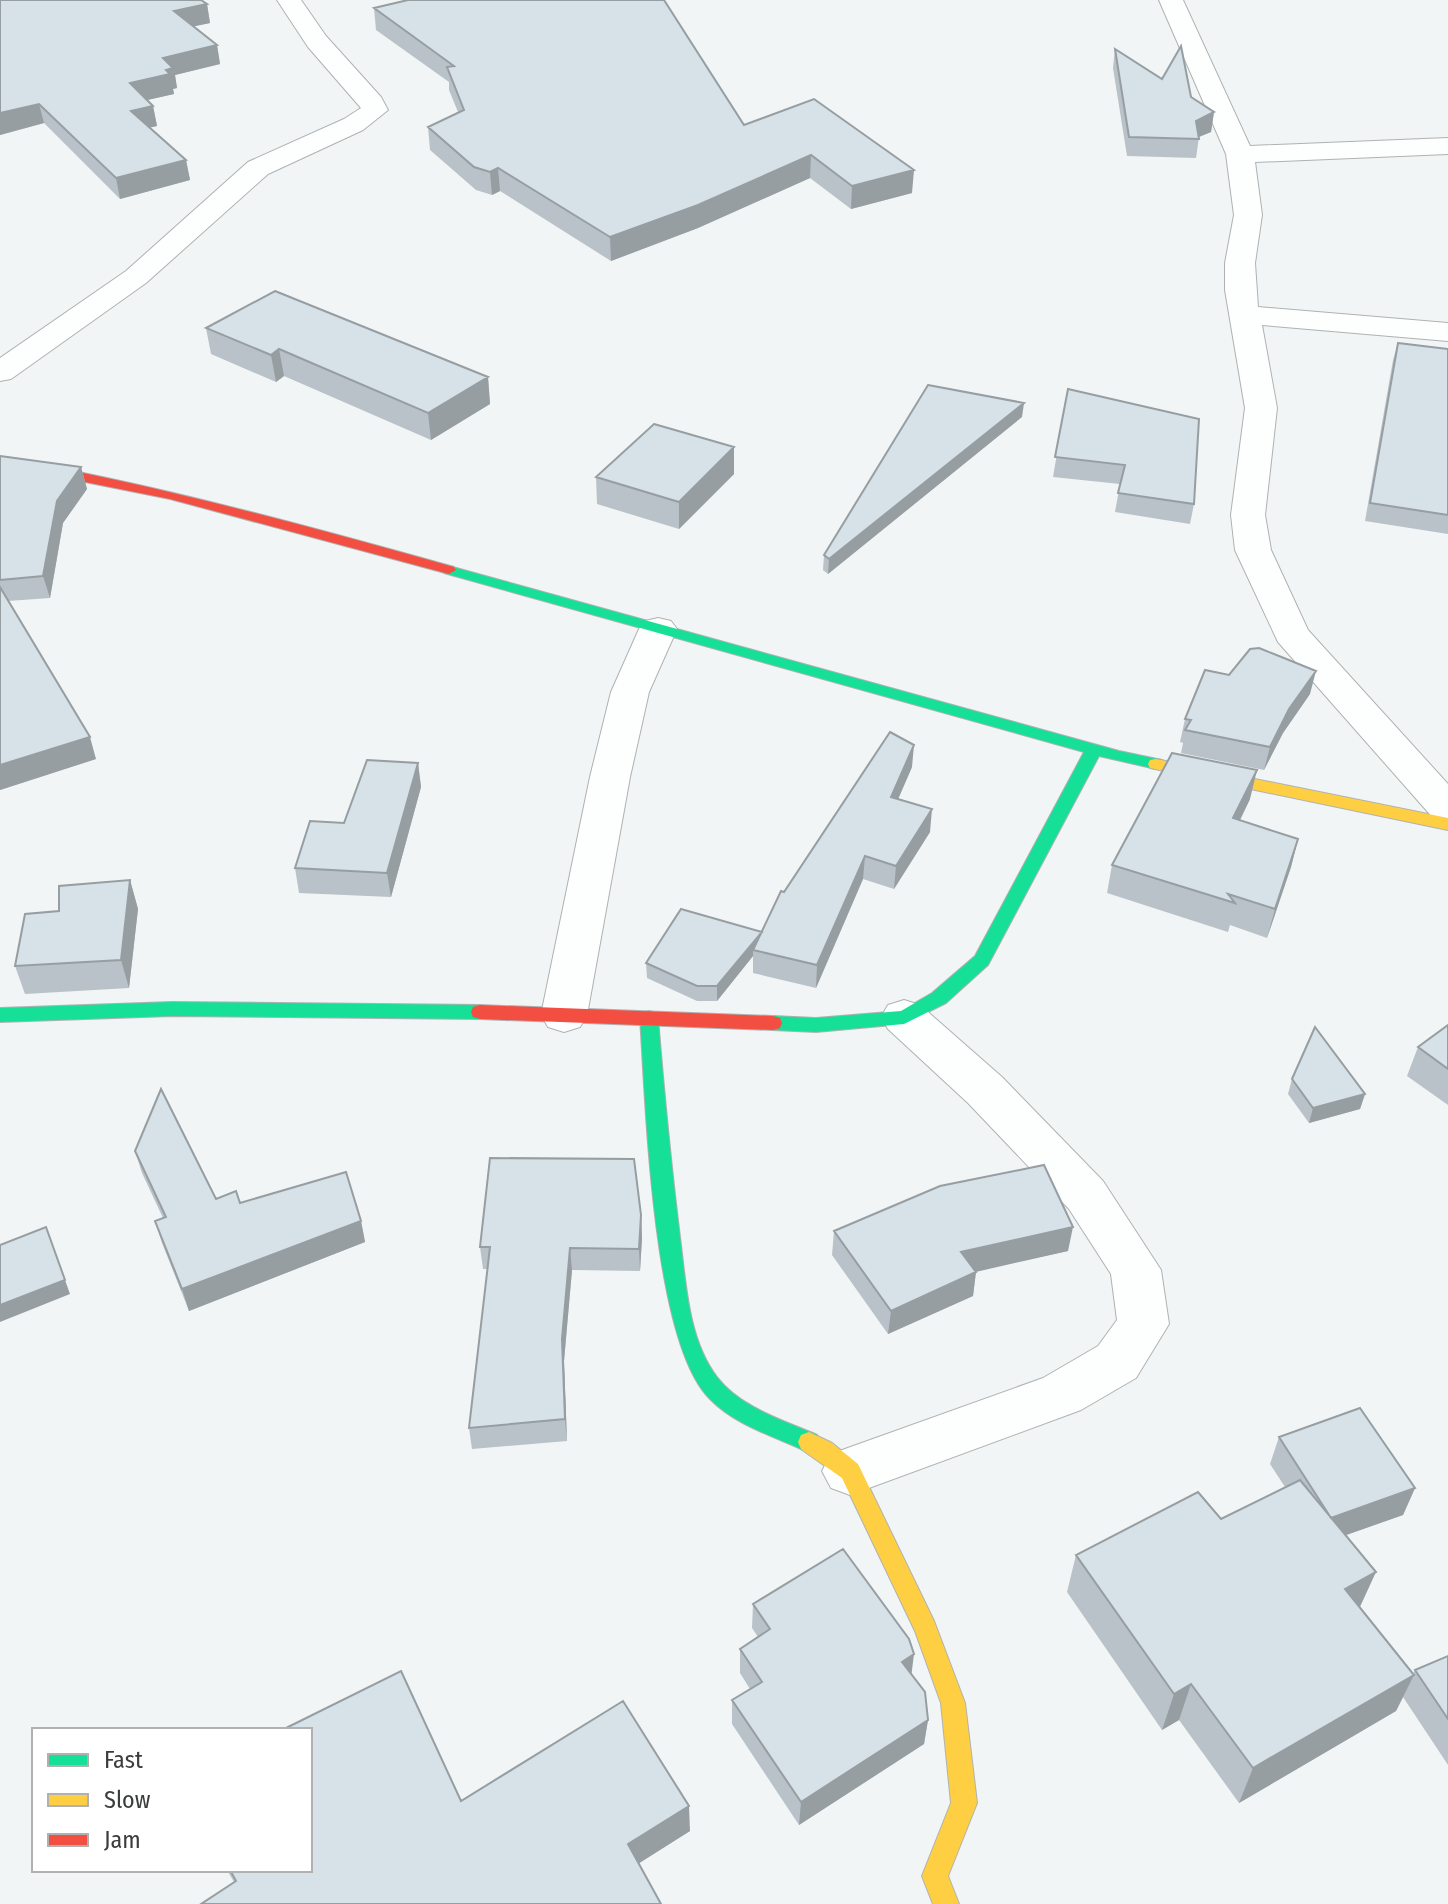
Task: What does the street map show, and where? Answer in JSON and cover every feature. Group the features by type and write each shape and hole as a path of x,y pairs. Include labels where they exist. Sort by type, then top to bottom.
{"street":[{"path":"0,372 136,277 258,168 278,155 358,122 375,110 372,102 312,37 289,0"},
{"path":"1171,0 1240,154 1248,215 1240,263 1240,290 1261,408 1248,515 1253,550 1268,589 1291,634 1448,809"},
{"path":"1240,154 1448,146"},
{"path":"1246,315 1448,332"},
{"path":"0,461 76,473 246,513 1094,749 1448,824"},
{"path":"564,1015 610,777 630,692 658,629"},
{"path":"0,1015 172,1009 417,1009 816,1025 904,1017 939,998 982,960 1094,749"},
{"path":"850,1471 1062,1394 1117,1362 1143,1324 1136,1270 1086,1195 985,1090 904,1017"},
{"path":"649,1018 661,1169 680,1309 691,1352 711,1386 740,1409 824,1450 850,1471 926,1629 953,1703 964,1803 935,1876 946,1904"}],"building":[{"path":"0,0 201,0 207,4 174,11 217,45 163,58 173,68 166,70 170,74 130,83 153,106 131,111 186,160 116,178 39,104 0,113"},
{"path":"408,0 664,0 744,125 814,99 914,170 852,186 811,155 698,205 610,237 498,168 490,172 474,167 428,127 464,110 447,67 454,66 374,8"},
{"path":"1181,46 1191,97 1214,112 1196,121 1199,139 1129,137 1115,49 1162,79"},
{"path":"275,291 488,377 428,413 279,349 271,355 206,328"},
{"path":"1398,343 1448,349 1448,515 1370,503"},
{"path":"928,385 1024,403 829,559 824,555"},
{"path":"1068,389 1199,419 1194,504 1118,493 1125,465 1055,457"},
{"path":"654,424 734,447 679,502 596,477"},
{"path":"0,456 81,467 57,501 43,576 0,580"},
{"path":"0,587 90,737 0,765"},
{"path":"1259,648 1316,671 1289,709 1270,747 1185,730 1191,720 1185,719 1205,670 1229,675 1250,649"},
{"path":"890,732 914,745 891,797 932,809 896,866 865,856 817,965 753,950 781,891 784,892"},
{"path":"1172,753 1257,770 1233,818 1298,839 1275,909 1228,894 1235,903 1112,865"},
{"path":"367,760 418,763 387,873 295,868 310,821 344,823"},
{"path":"130,880 121,960 15,966 25,914 59,911 59,886"},
{"path":"681,909 762,932 717,986 697,986 646,963"},
{"path":"1448,1025 1448,1069 1418,1047"},
{"path":"1315,1027 1365,1094 1313,1108 1292,1079"},
{"path":"161,1089 216,1199 236,1191 240,1203 346,1172 361,1221 182,1289 155,1221 166,1217 135,1151"},
{"path":"490,1158 634,1159 641,1215 639,1249 570,1248 562,1339 565,1419 469,1428 490,1247 480,1247"},
{"path":"1044,1165 1073,1227 961,1252 976,1272 891,1311 834,1231 940,1186"},
{"path":"46,1227 65,1280 0,1305 0,1245"},
{"path":"1360,1408 1415,1488 1331,1518 1279,1437"},
{"path":"1300,1480 1376,1572 1345,1589 1414,1675 1253,1768 1191,1684 1174,1694 1076,1555 1198,1492 1221,1519"},
{"path":"843,1549 909,1639 914,1654 902,1662 925,1692 928,1720 801,1802 732,1700 762,1682 740,1649 770,1629 753,1604"},
{"path":"1448,1656 1448,1719 1415,1670"},
{"path":"401,1671 461,1801 623,1701 689,1806 628,1844 661,1904 201,1904 236,1881 231,1872 312,1872 312,1728 286,1728"}],"traffic: fast":[{"path":"449,570 1156,764"},
{"path":"773,1023 816,1025 904,1017 939,998 982,960 1094,749"},
{"path":"0,1015 172,1009 480,1012"},
{"path":"649,1018 661,1159 678,1298 692,1351 709,1383 729,1403 809,1442"}],"traffic: slow":[{"path":"1156,764 1448,824"},
{"path":"809,1442 850,1471 926,1629 953,1703 964,1803 935,1876 946,1904"}],"traffic: jam":[{"path":"0,461 170,495 449,570"},
{"path":"480,1012 773,1023"}]}
